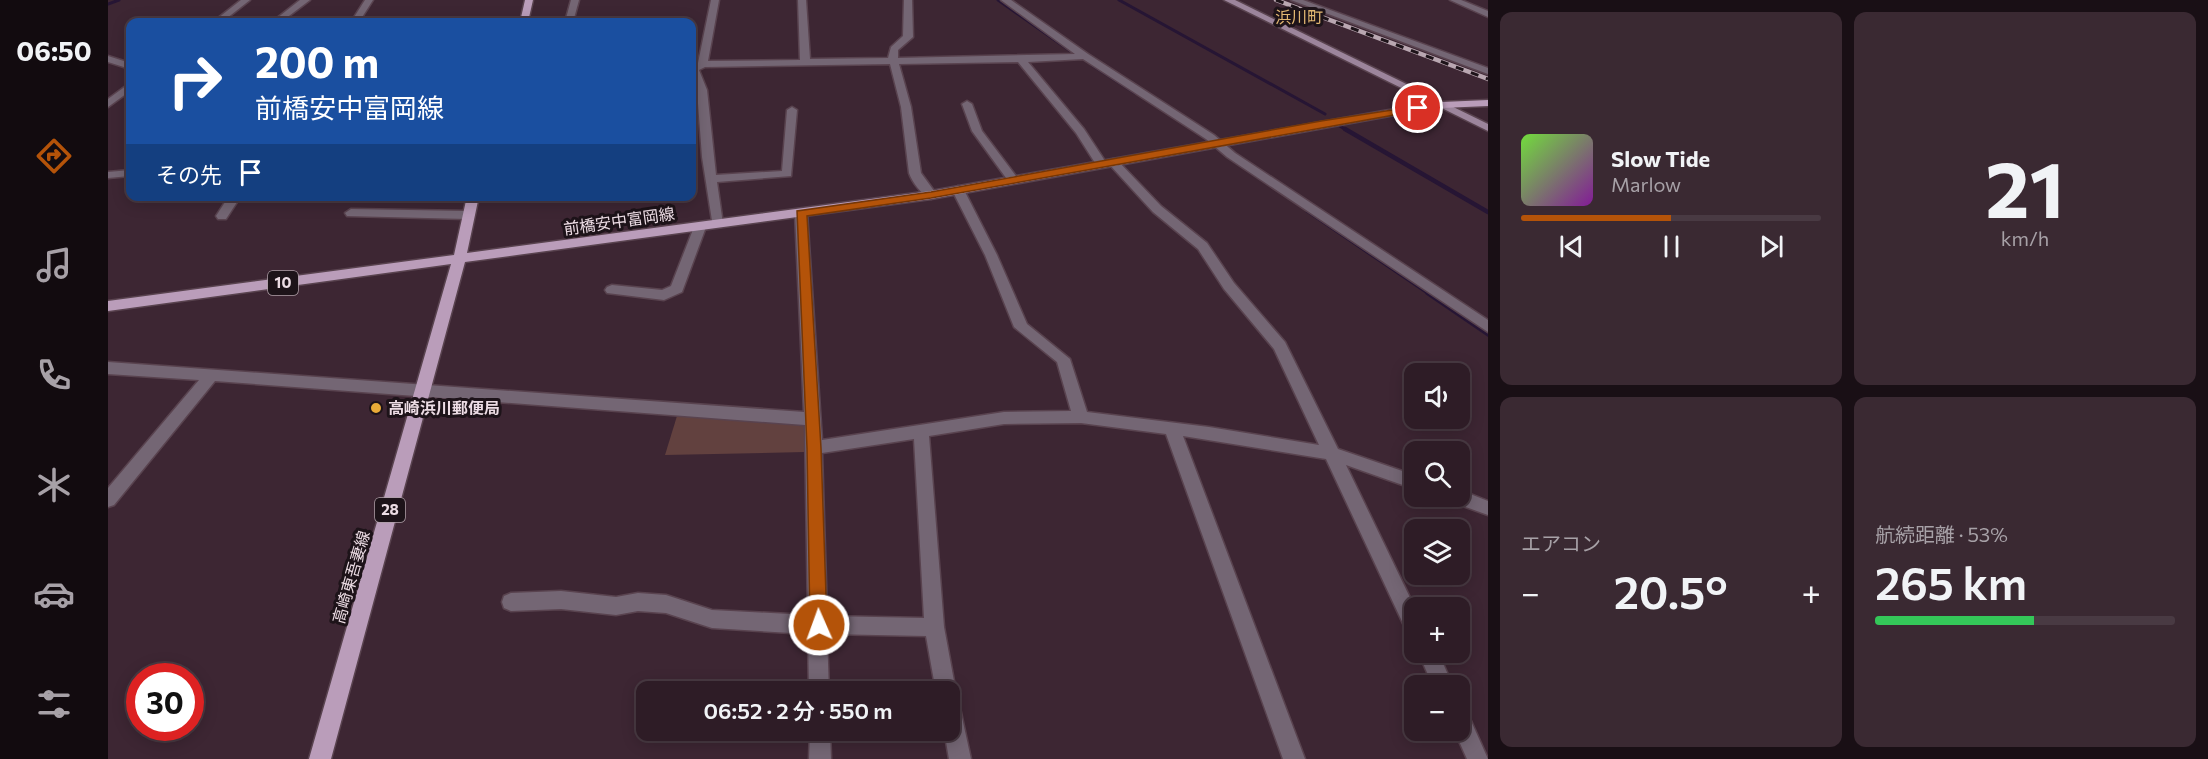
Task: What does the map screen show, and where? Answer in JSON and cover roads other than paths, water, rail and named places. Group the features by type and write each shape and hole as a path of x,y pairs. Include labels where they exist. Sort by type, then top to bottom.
{"main road":[{"path":"525,18 529,0"},
{"name":"前橋安中富岡線","path":"108,306 931,195 1342,120 1442,105 1488,103"},
{"name":"高崎東吾妻線","path":"320,759 424,390 459,260 471,201"}],"street":[{"path":"223,18 246,0"},
{"path":"281,18 306,0"},
{"path":"358,18 369,0"},
{"path":"570,18 575,0"},
{"path":"715,0 696,67 704,110 717,224"},
{"path":"802,0 806,61"},
{"path":"908,0 908,37 894,49 892,60 906,107 917,179 931,195"},
{"path":"1005,0 1085,56 1202,131 1216,143 1488,327"},
{"path":"1228,0 1488,128"},
{"path":"1295,0 1488,71"},
{"path":"1454,0 1488,14"},
{"path":"696,67 806,61 1021,59 1085,56"},
{"path":"108,59 126,65"},
{"path":"1021,59 1107,163 1157,209 1203,246 1229,286 1280,346 1404,604"},
{"path":"108,104 126,89"},
{"path":"967,104 977,131 1013,180"},
{"path":"711,179 787,174 792,110"},
{"path":"108,175 126,173"},
{"path":"958,190 991,255 1021,327 1063,359 1081,417"},
{"path":"222,216 232,201"},
{"path":"351,213 467,216"},
{"path":"801,213 813,419 819,681"},
{"path":"612,290 664,295 677,289 700,227"},
{"path":"108,368 813,419"},
{"path":"108,500 211,376"},
{"path":"814,448 1004,418 1081,417 1333,454 1404,479"},
{"path":"1172,429 1294,759"},
{"path":"921,431 934,627 944,681"},
{"path":"1470,501 1488,508"},
{"path":"511,602 561,600 616,606 666,604 712,619 819,625 934,627"},
{"path":"820,741 820,759"},
{"path":"956,741 960,759"},
{"path":"1470,741 1478,759"}],"waterway":[{"path":"108,4 119,0"},
{"path":"998,0 1072,52"},
{"path":"1119,0 1325,114"},
{"path":"1092,65 1135,93"},
{"path":"1338,125 1348,131"},
{"path":"1345,129 1488,212"},
{"path":"1308,211 1430,294"},
{"path":"1428,293 1488,334"}],"railway":[{"path":"1276,0 1488,79"}],"place":[{"name":"高崎浜川郵便局","path":"376,408"}],"district":[{"name":"浜川町","path":"1299,17"}]}
